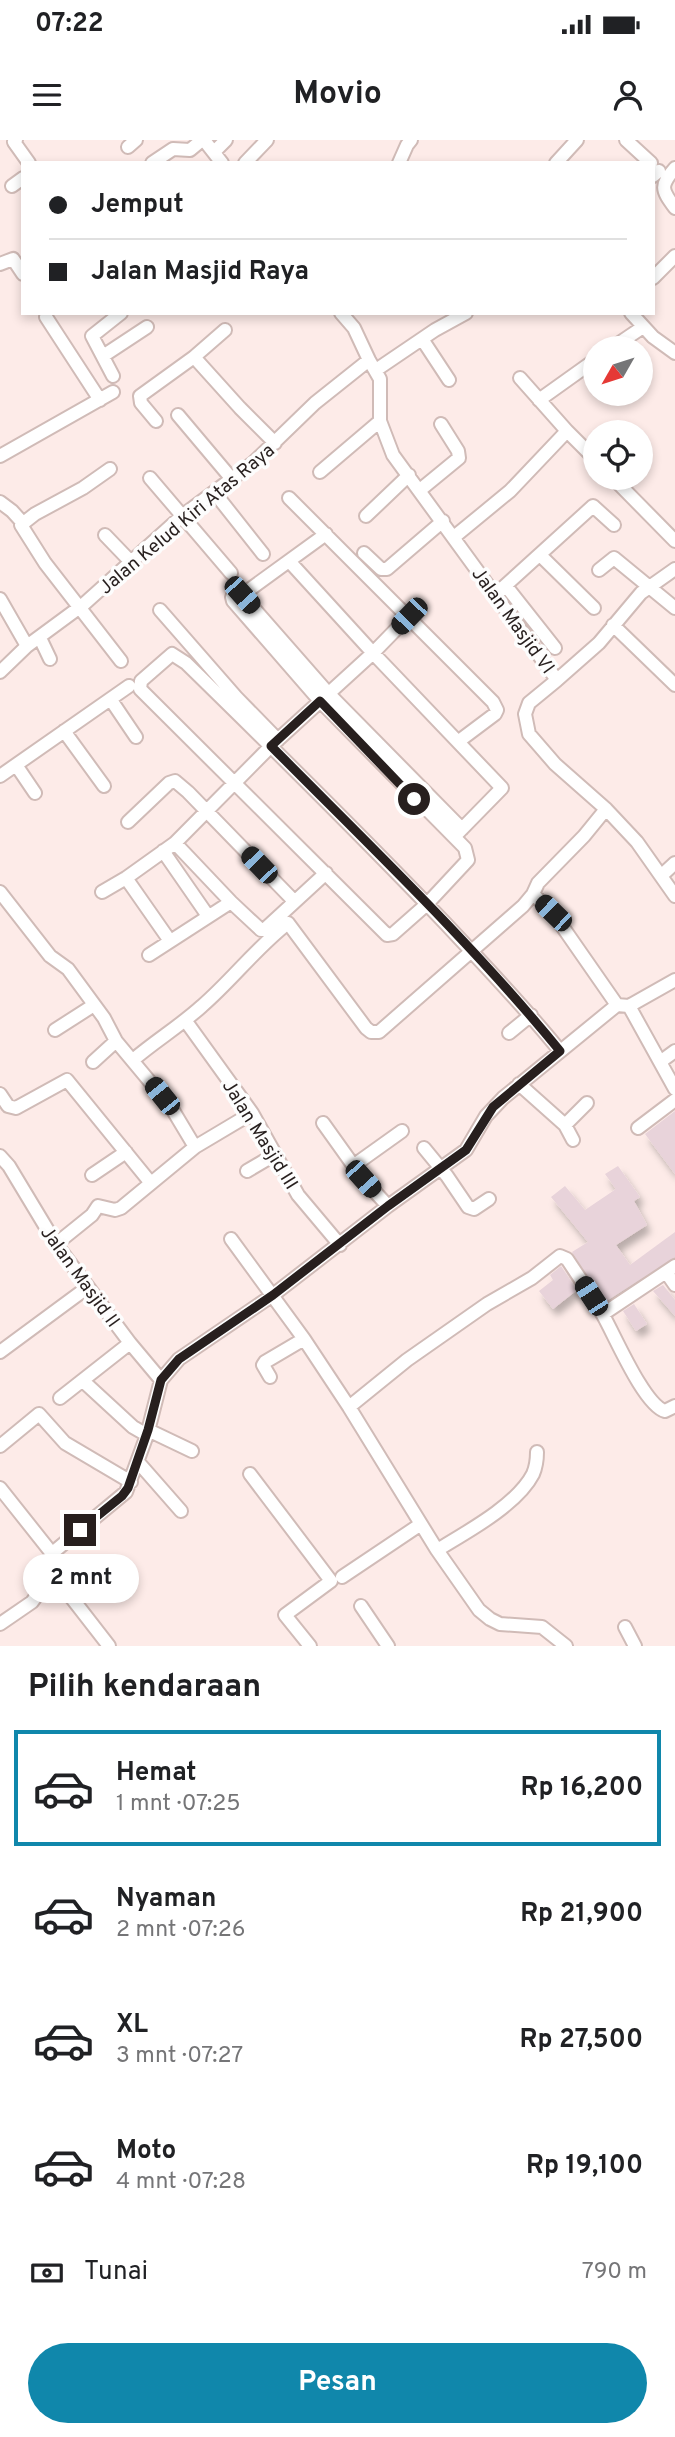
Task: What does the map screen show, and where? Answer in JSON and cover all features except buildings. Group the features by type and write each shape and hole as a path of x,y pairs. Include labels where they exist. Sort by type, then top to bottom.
{"street":[{"path":"155,161 173,149 190,150 203,140 221,161"},
{"path":"214,152 226,140"},
{"path":"247,161 267,140"},
{"path":"400,161 411,140"},
{"path":"558,161 577,140"},
{"path":"626,140 649,161"},
{"path":"14,141 28,161"},
{"path":"659,170 663,190 671,203"},
{"path":"655,276 675,256"},
{"path":"0,264 13,259 21,271"},
{"path":"113,376 92,336 118,315"},
{"name":"Jalan Masjid VI","path":"343,315 354,328 380,379 380,421 393,455 454,537 501,590 557,680 529,703 525,714 526,724 537,745 606,809 637,842 675,896"},
{"name":"Jalan Kelud Kiri Atas Raya","path":"0,672 27,646 79,608 181,516 253,463 314,402 372,365 463,315"},
{"path":"633,315 653,338 675,353"},
{"path":"2,453 107,396 46,317"},
{"path":"103,356 147,327"},
{"path":"630,336 643,327"},
{"path":"156,421 141,403 140,396 194,358 225,330"},
{"path":"422,339 449,380"},
{"path":"194,358 275,443"},
{"path":"539,400 583,369"},
{"path":"520,378 583,447"},
{"path":"178,415 231,478"},
{"path":"320,472 380,421"},
{"path":"420,490 459,458 458,451 441,424"},
{"path":"454,537 510,491 567,431"},
{"path":"22,522 83,488 110,469"},
{"path":"366,516 409,475"},
{"path":"150,478 231,573"},
{"path":"625,490 675,541"},
{"path":"214,492 263,554"},
{"path":"289,498 496,706 495,714 459,741"},
{"path":"0,502 22,522 22,528 121,661"},
{"path":"555,648 501,590 593,506 614,525"},
{"path":"364,553 381,569 387,569 443,521"},
{"path":"274,743 176,655 169,656 141,681 140,689 387,934 393,934 427,904 468,860 458,833 324,697 242,595 326,534"},
{"path":"105,535 130,561"},
{"path":"540,555 594,608"},
{"path":"598,570 614,558 675,608"},
{"path":"289,561 502,788 458,833"},
{"path":"557,680 599,643 631,603 675,569"},
{"path":"0,599 27,646"},
{"path":"160,610 274,743 531,1015 560,1051"},
{"path":"102,892 175,843 274,743 373,653 409,616"},
{"path":"613,625 675,685"},
{"path":"40,638 50,659"},
{"path":"0,776 129,686"},
{"path":"111,700 136,737"},
{"path":"64,731 104,786"},
{"path":"16,765 35,793"},
{"path":"128,822 173,781 188,792 293,901"},
{"path":"133,1060 228,983 261,945 288,923 366,1028 375,1033 523,906 538,883 606,809"},
{"path":"175,843 261,930 326,873"},
{"path":"163,851 208,916"},
{"path":"662,875 675,863"},
{"path":"126,878 170,941"},
{"path":"0,892 50,956 68,969 104,1018 116,1041 171,1107 195,1147"},
{"path":"533,894 553,913 623,1006 675,1089"},
{"path":"149,955 231,902"},
{"path":"0,1624 32,1602 49,1579 56,1550 122,1496 131,1482 138,1462 161,1380 179,1359 273,1295 466,1150 486,1116 519,1084 560,1051 623,1006 675,980"},
{"path":"55,1030 94,1005"},
{"path":"509,1033 531,1015"},
{"name":"Jalan Masjid III","path":"185,1020 252,1113 298,1195 340,1245"},
{"path":"93,1062 116,1041"},
{"path":"660,1062 675,1051"},
{"path":"0,1094 8,1106 16,1108 67,1080 150,1182"},
{"path":"519,1084 565,1125 573,1140"},
{"path":"638,1128 675,1100"},
{"path":"565,1125 587,1103"},
{"path":"56,1244 92,1215 98,1206 119,1209 195,1147 252,1113"},
{"path":"323,1123 353,1166 388,1206"},
{"path":"353,1166 402,1130"},
{"path":"424,1148 468,1207 474,1209 489,1199"},
{"path":"92,1175 126,1152"},
{"path":"247,1171 274,1155"},
{"name":"Jalan Masjid II","path":"5,1161 56,1244 161,1380"},
{"path":"231,1239 304,1339 464,1590 489,1619 510,1625 542,1627 560,1644"},
{"path":"349,1407 418,1352 486,1304 532,1278 561,1256 568,1259 603,1314 651,1400 658,1409 665,1411 675,1406"},
{"path":"603,1314 671,1269 675,1285"},
{"path":"0,1352 88,1287"},
{"path":"270,1377 263,1365 265,1362 304,1339"},
{"path":"60,1398 130,1343"},
{"path":"83,1381 133,1427 192,1451"},
{"path":"0,1447 39,1414 65,1443 131,1482"},
{"path":"438,1550 471,1529 525,1486 534,1471 537,1452"},
{"path":"138,1462 181,1511"},
{"path":"250,1474 331,1581 285,1615 310,1646"},
{"path":"0,1488 54,1556"},
{"path":"342,1577 421,1524"},
{"path":"49,1579 64,1588 108,1646"},
{"path":"361,1606 388,1646"},
{"path":"625,1627 635,1646"}],"route":[{"path":"80,1530 128,1488 152,1418 161,1380 179,1359 273,1295 466,1150 493,1107 560,1051 500,981 382,856 271,746 320,701 414,799"}]}
